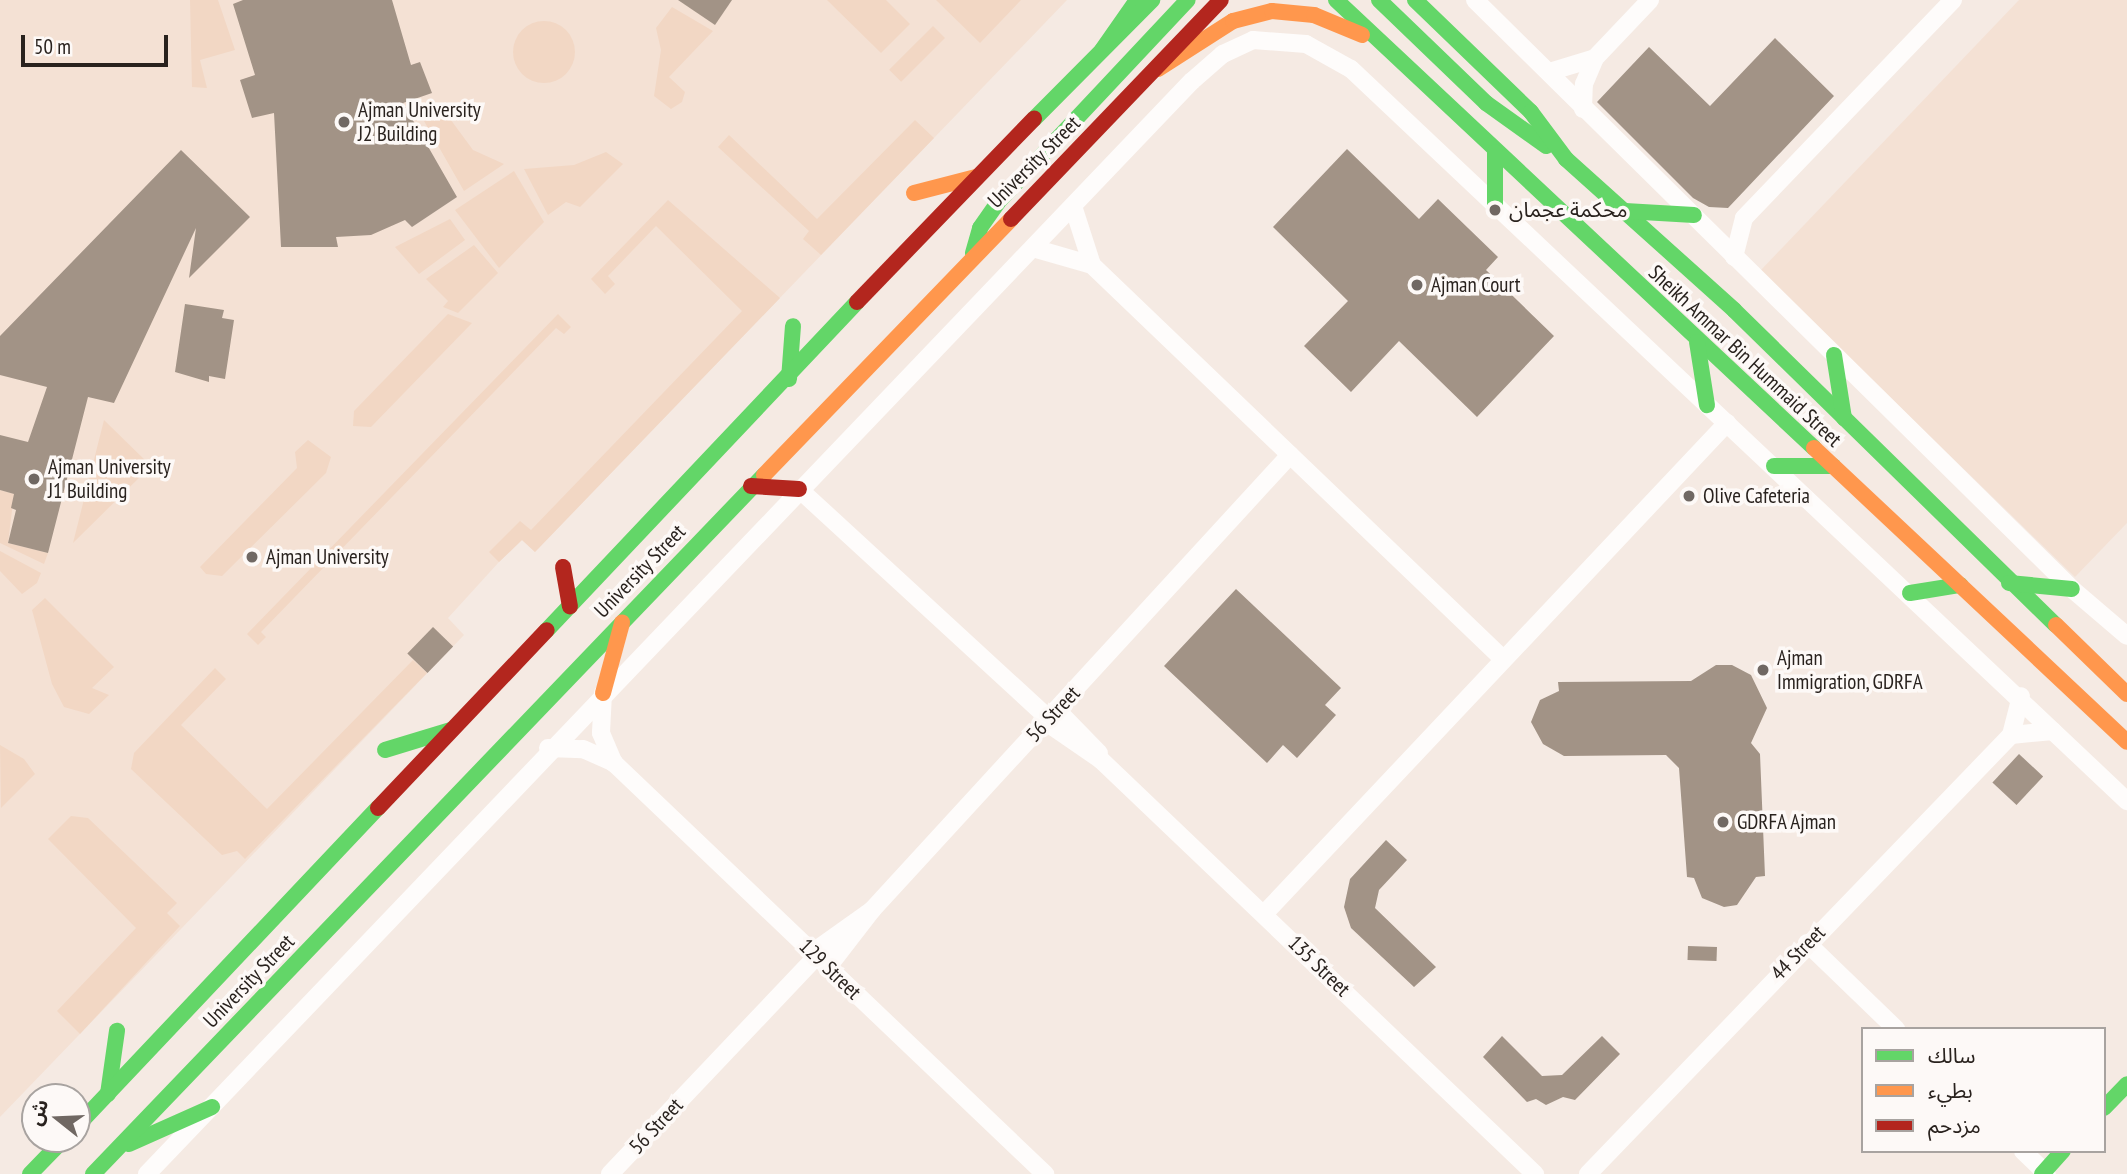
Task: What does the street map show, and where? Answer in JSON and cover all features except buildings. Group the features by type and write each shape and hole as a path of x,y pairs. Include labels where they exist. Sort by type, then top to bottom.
{"main road":[{"path":"1102,50 1138,0"},
{"name":"University Street","path":"91,1112 451,730 789,379 976,177 1152,0"},
{"path":"973,253 980,228 998,202 1188,0"},
{"name":"University Street","path":"93,1174 973,253 1158,69 1221,0"},
{"name":"Sheikh Ammar Bin Hummaid Street","path":"1336,0 1697,342 2127,742"},
{"path":"1379,0 1486,103 1566,159"},
{"name":"Sheikh Ammar Bin Hummaid Street","path":"1415,0 1430,8 1531,112 1566,159 1625,211 1844,418 2009,583 2127,694"},
{"path":"1158,69 1233,21 1272,11 1314,15 1378,42"},
{"path":"1495,152 1495,206"},
{"path":"914,193 976,177"},
{"path":"1625,211 1694,215"},
{"path":"789,379 793,326"},
{"path":"1697,342 1707,405"},
{"path":"1834,355 1844,418"},
{"path":"1774,466 1833,466"},
{"path":"751,486 799,489"},
{"path":"563,567 570,606"},
{"path":"2009,583 2072,589"},
{"path":"1910,593 1960,584"},
{"path":"603,694 623,620"},
{"path":"385,750 451,730"},
{"path":"108,1094 117,1031"},
{"path":"2106,1106 2127,1084"},
{"path":"118,1148 212,1107"},
{"path":"30,1174 50,1153"},
{"path":"2044,1173 2061,1153"}],"street":[{"path":"1475,0 2072,589 2118,617 2127,636"},
{"path":"1583,108 1584,84 1595,58 1650,0"},
{"path":"1734,257 1744,218 1953,0"},
{"path":"147,1174 548,748 1210,64 1237,46 1272,39 1306,44 1338,58 2021,696 2053,731 2127,801"},
{"path":"1549,72 1595,58"},
{"path":"1073,206 1077,234 1092,265 1503,659"},
{"path":"1707,228 1744,218"},
{"path":"1033,248 1092,265"},
{"path":"1264,914 1727,424"},
{"name":"56 Street","path":"610,1174 819,959 872,911 1294,459"},
{"name":"135 Street","path":"799,489 1101,760 1535,1174"},
{"name":"129 Street","path":"603,694 601,733 614,763"},
{"path":"2021,696 2011,736 2053,731"},
{"name":"44 Street","path":"1588,1174 1807,943 2011,736"},
{"name":"129 Street","path":"548,748 583,749 614,763 1045,1174"},
{"path":"1807,943 1894,1027"},
{"path":"2025,1153 2044,1173"}],"shaded area":[{"name":"Ajman University","path":"0,0 1067,0 535,552 522,540 499,562 448,618 464,635 33,1083 21,1083 21,1095 0,1117"},
{"path":"190,0 218,0 235,50 200,60 207,88 192,87"},
{"path":"827,0 886,0 910,24 881,53"},
{"path":"936,0 1021,0 980,43"},
{"path":"2019,0 2127,0 2127,523 2075,577 1760,271"},
{"path":"672,7 713,31 669,77 685,92 682,102 671,109 654,96 661,50 656,28"},
{"path":"544,21 556,23 566,30 573,40 573,64 566,74 556,81 544,83 532,81 522,74 515,64 513,52 515,40 522,30 532,23"},
{"path":"933,26 945,38 901,82 889,70"},
{"path":"445,112 473,150 504,164 464,191 424,121"},
{"path":"915,120 934,138 821,255 803,239 809,231 718,147 729,135 817,219"},
{"path":"606,152 623,164 580,207 566,202 548,215 524,169 574,165"},
{"path":"514,171 544,222 499,268 455,210"},
{"path":"668,200 780,298 535,552 522,540 499,562 489,552 520,521 531,530 742,311 656,226 608,276 615,284 605,294 591,279"},
{"path":"450,219 465,240 419,274 395,247"},
{"path":"474,245 498,273 458,313 443,307 448,301 426,279"},
{"path":"448,314 472,323 371,427 353,426 354,411"},
{"path":"558,314 571,327 564,334 556,328 261,632 266,637 258,645 247,634"},
{"path":"104,420 151,466 73,543"},
{"path":"308,440 331,457 326,473 222,576 206,574 200,567 297,468 295,452"},
{"path":"0,490 14,494 8,543 48,553 44,564 0,543"},
{"path":"0,551 41,573 37,583 22,594 0,571"},
{"path":"45,598 114,667 92,688 109,695 89,714 64,707 52,684 32,610"},
{"path":"413,660 427,673 245,859 237,851 222,855 131,769 134,753 215,668 226,679 181,725 267,809"},
{"path":"0,745 24,759 35,774 1,808"},
{"path":"71,816 88,818 177,903 167,913 180,926 80,1034 57,1011 136,928 48,839"}],"traffic: fast":[{"path":"1102,50 1137,0"},
{"path":"1034,119 1152,0"},
{"path":"973,253 980,228 998,202 1188,0"},
{"path":"1336,0 1814,448"},
{"path":"1379,0 1486,103 1546,146"},
{"path":"1415,0 1531,112 1566,159 1734,310 2056,625"},
{"path":"1495,152 1495,206"},
{"path":"1625,211 1694,215"},
{"path":"547,630 857,302"},
{"path":"789,379 793,326"},
{"path":"1697,342 1707,405"},
{"path":"1834,355 1844,418"},
{"path":"1774,466 1833,466"},
{"path":"93,1174 764,475"},
{"path":"2009,583 2072,589"},
{"path":"1910,593 1960,585"},
{"path":"385,750 451,730"},
{"path":"91,1111 378,808"},
{"path":"108,1094 117,1031"},
{"path":"2106,1106 2127,1084"},
{"path":"129,1144 212,1107"},
{"path":"30,1174 50,1153"},
{"path":"2042,1174 2061,1153"}],"traffic: slow":[{"path":"1158,69 1233,21 1272,11 1314,15 1362,35"},
{"path":"914,193 976,177"},
{"path":"764,475 1011,219"},
{"path":"1814,448 2127,742"},
{"path":"603,693 622,623"},
{"path":"2056,625 2127,694"}],"traffic: jam":[{"path":"1011,219 1221,0"},
{"path":"857,302 1034,119"},
{"path":"751,486 799,489"},
{"path":"563,567 570,606"},
{"path":"378,808 547,630"}],"place":[{"name":"Ajman University J2 Building","path":"344,122"},
{"name":"محكمة عجمان","path":"1495,210"},
{"name":"Ajman Court","path":"1417,285"},
{"name":"Ajman University J1 Building","path":"34,479"},
{"name":"Olive Cafeteria","path":"1689,496"},
{"name":"Ajman University","path":"252,557"},
{"name":"Ajman Immigration, GDRFA","path":"1763,670"},
{"name":"GDRFA Ajman","path":"1723,822"}]}
